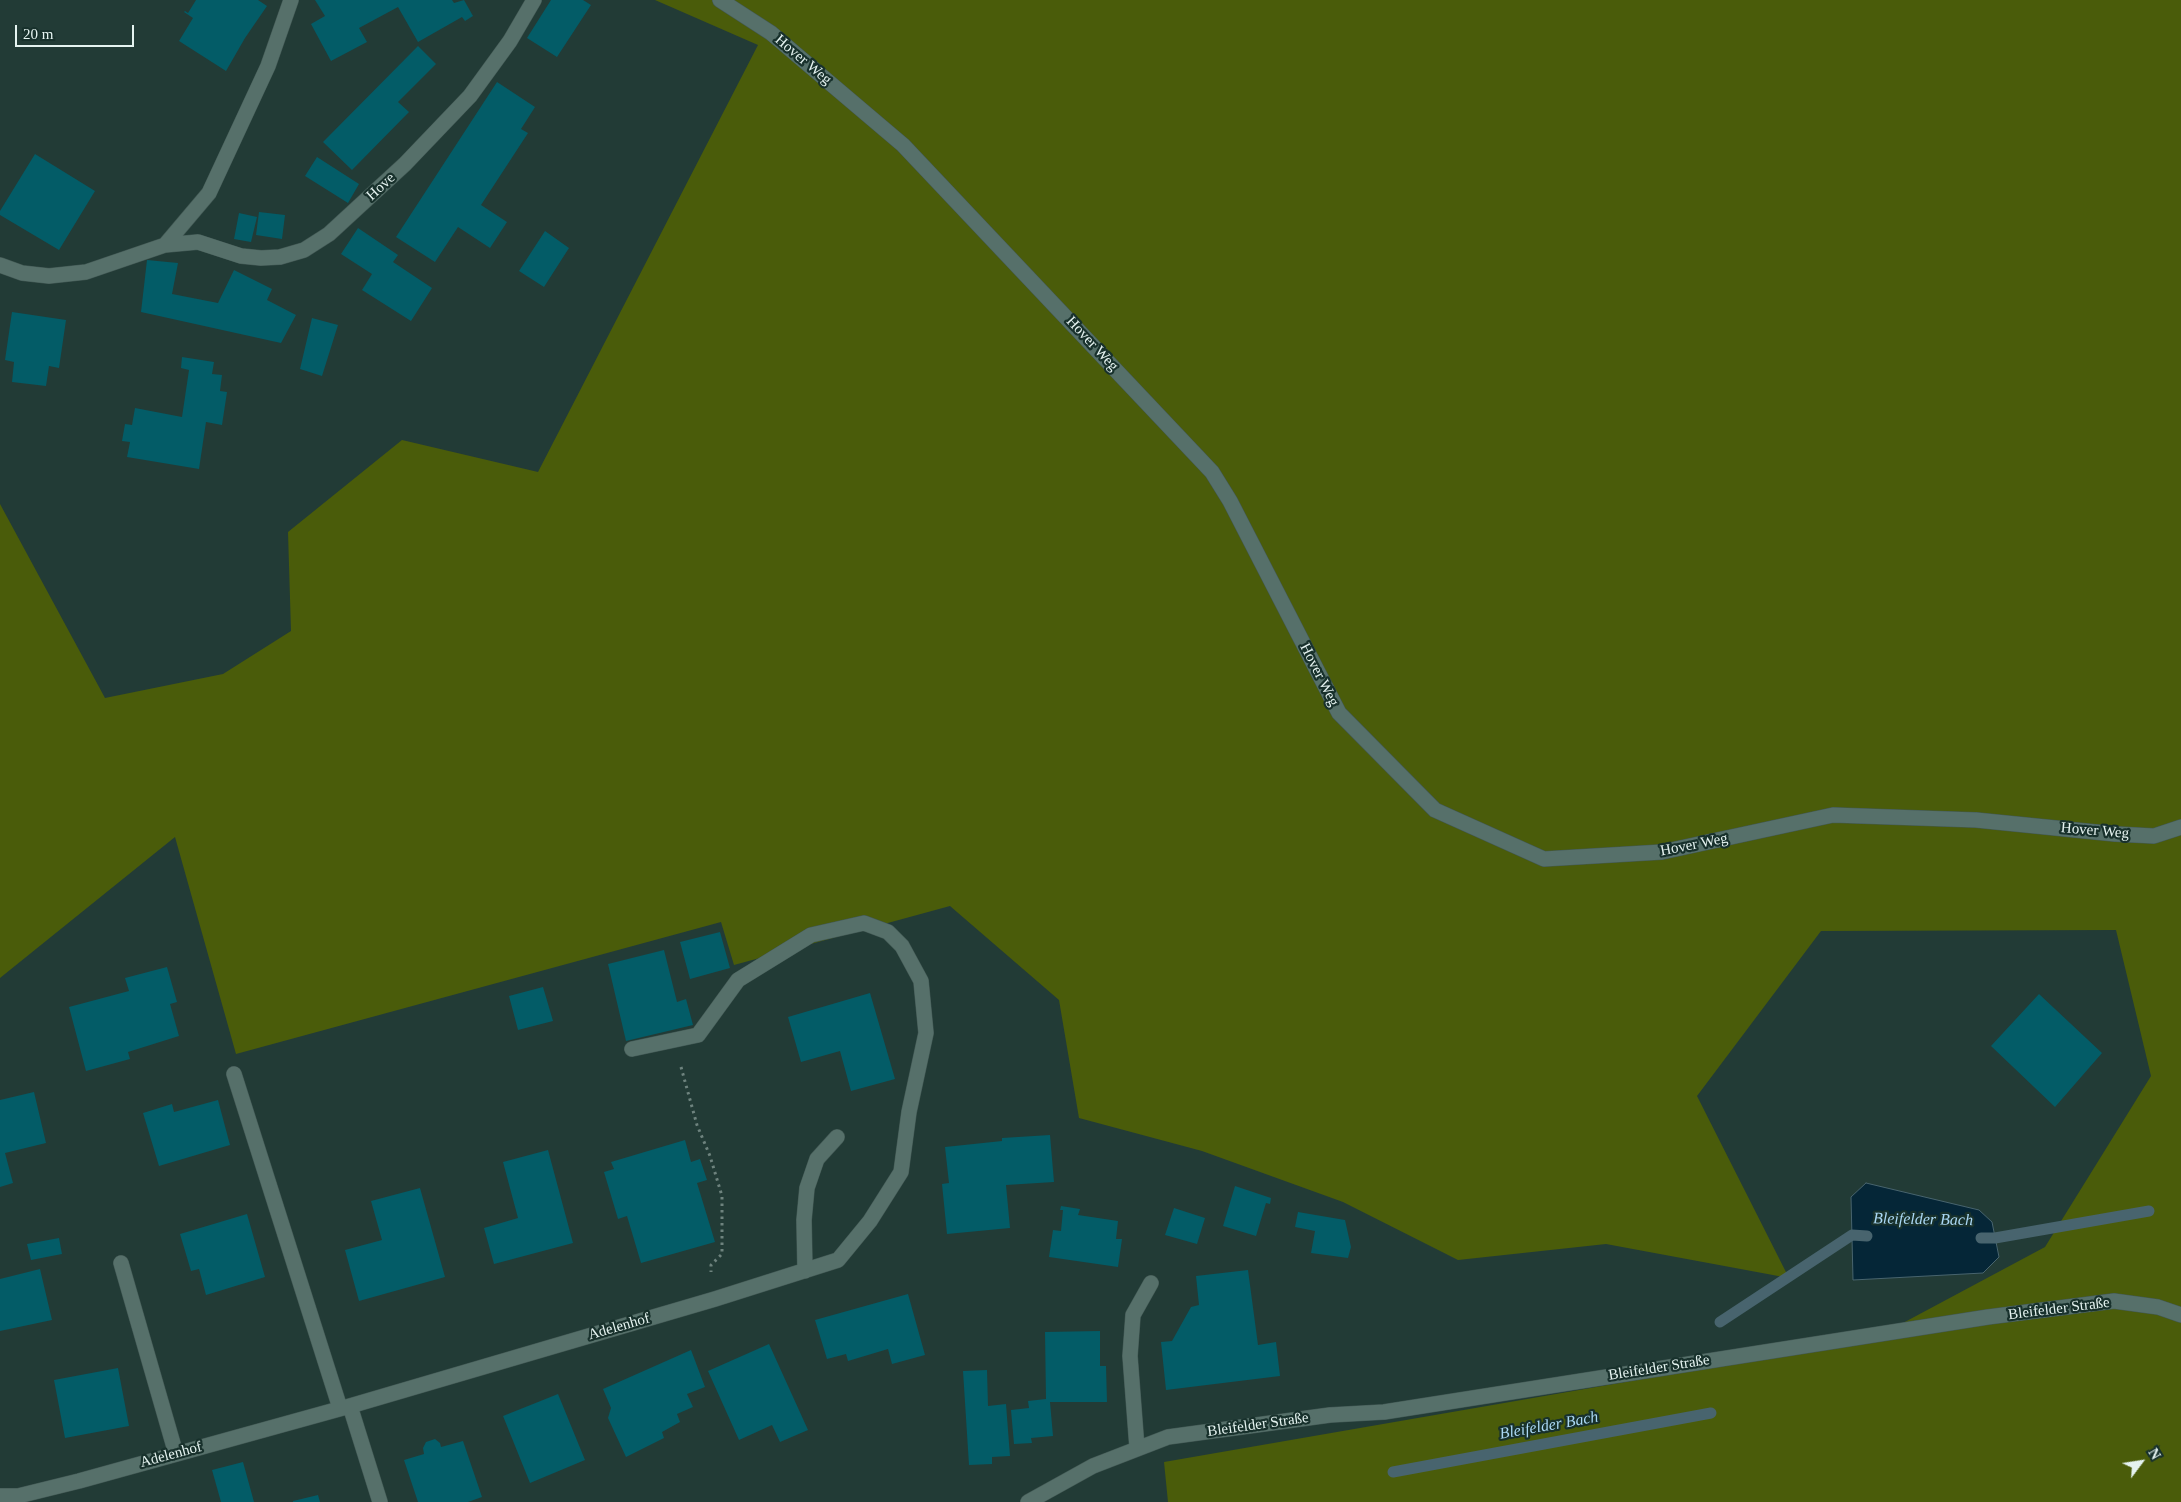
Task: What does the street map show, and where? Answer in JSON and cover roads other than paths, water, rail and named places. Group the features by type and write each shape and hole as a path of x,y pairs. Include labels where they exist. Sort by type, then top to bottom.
{"street":[{"path":"165,245 210,193 268,66 291,0"},
{"name":"Hove","path":"0,265 22,273 49,276 86,272 165,245 198,242 241,256 261,258 280,257 304,250 329,234 405,164 470,96 510,41 534,0"},
{"name":"Hover Weg","path":"720,0 771,33 903,145 1212,472 1230,502 1339,713 1434,810 1544,859 1662,852 1833,815 1976,820 2154,836 2181,827"},
{"name":"Adelenhof","path":"0,1496 18,1496 345,1407 838,1260 870,1221 902,1172 909,1112 926,1033 921,981 902,946 888,932 864,923 811,935 738,980 698,1035 632,1049"},
{"path":"234,1074 345,1407 380,1502"},
{"path":"806,1271 804,1220 807,1188 817,1160 837,1137"},
{"path":"121,1263 176,1454"},
{"path":"1137,1448 1130,1356 1133,1315 1151,1283"},
{"name":"Bleifelder Straße","path":"1028,1502 1093,1466 1137,1448 1177,1436 1330,1415 1384,1412 1642,1370 2114,1301 2158,1306 2181,1315"}],"water":[{"path":"1866,1183 1979,1210 1992,1222 1999,1257 1983,1273 1853,1280 1851,1197"}],"waterway":[{"name":"Bleifelder Bach","path":"1981,1238 1995,1238 2149,1211"},
{"name":"Bleifelder Bach","path":"1720,1322 1852,1235 1867,1236"},
{"name":"Bleifelder Bach","path":"1393,1472 1711,1413"}]}
